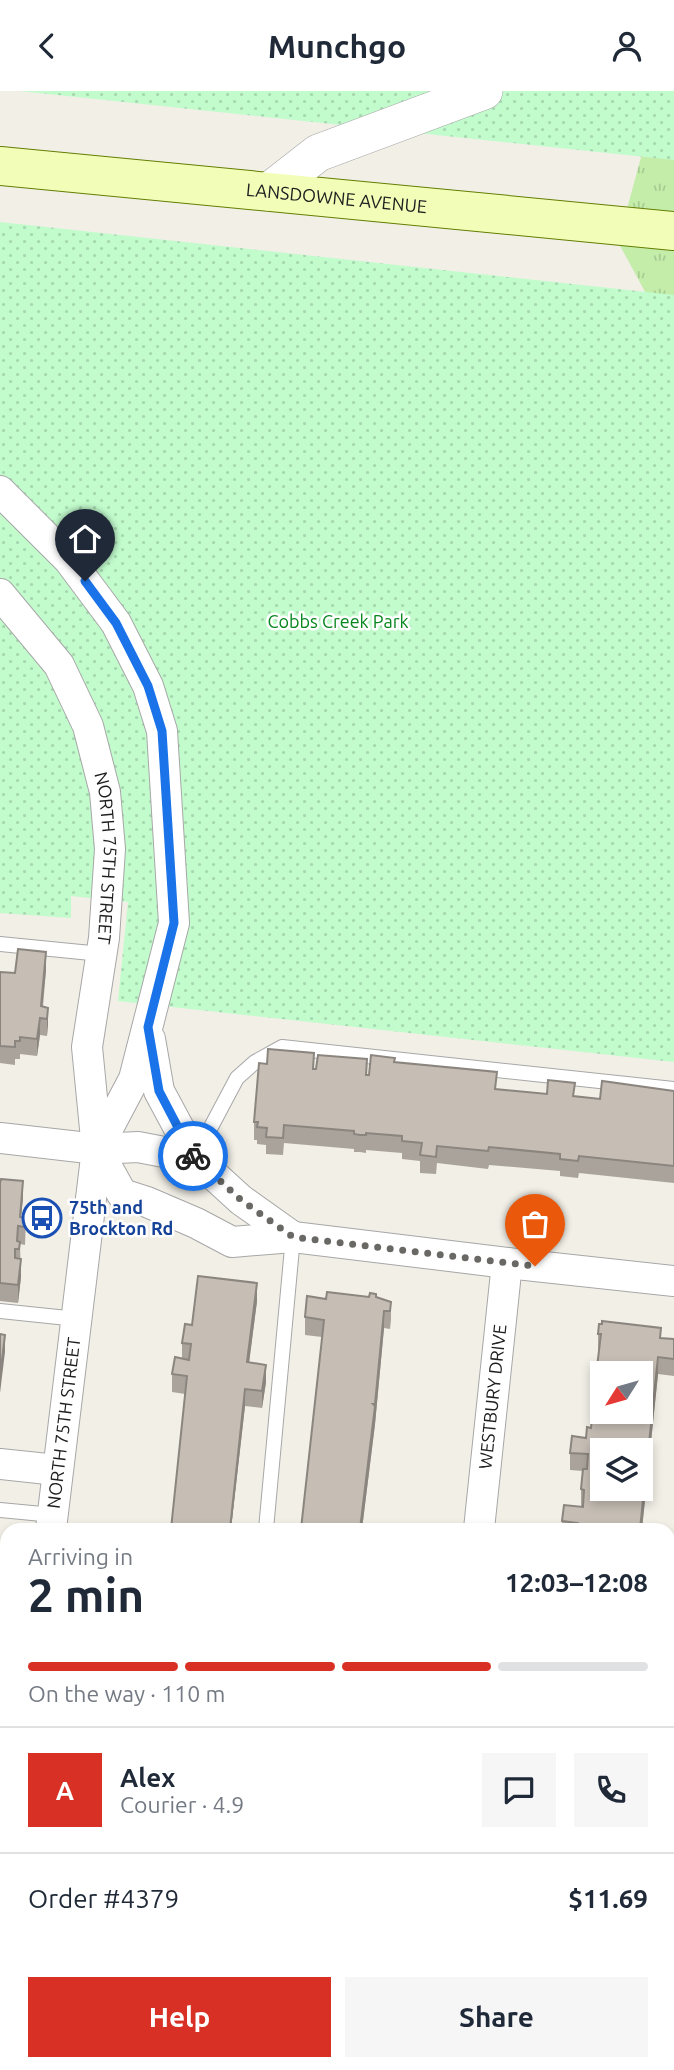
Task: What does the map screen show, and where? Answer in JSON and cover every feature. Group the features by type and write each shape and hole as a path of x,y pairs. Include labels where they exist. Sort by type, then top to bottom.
{"main road":[{"name":"LANSDOWNE AVENUE","path":"0,166 674,232"}],"street":[{"path":"268,192 318,153 484,91"},
{"name":"NORTH 75TH STREET","path":"0,491 69,559 116,623 148,686 162,731 174,923 134,1079 97,1150"},
{"name":"NORTH 75TH STREET","path":"0,594 59,665 88,726 105,792 110,849 101,954 87,1047 97,1150 52,1522"},
{"path":"148,1027 159,1091 195,1158 241,1200 293,1237"},
{"path":"0,1138 97,1150 138,1147 195,1158"},
{"path":"97,1150 122,1194 148,1202 232,1242 293,1237 674,1281"},
{"name":"WESTBURY DRIVE","path":"480,1523 508,1263"},
{"path":"0,1464 57,1470"}],"lane":[{"path":"0,944 101,954"},
{"path":"195,1158 237,1078 255,1062 282,1047 674,1089"},
{"path":"267,1523 293,1237"},
{"path":"0,1311 77,1319"},
{"path":"0,1510 52,1522"}],"green space":[{"path":"20,91 674,91 674,160"},
{"path":"659,91 674,91 674,345 618,242"},
{"name":"Cobbs Creek Park","path":"0,222 674,295 674,1062 118,1001 128,902 71,896 71,918 0,913"}],"building":[{"path":"18,949 46,952 41,1006 48,1008 47,1019 40,1018 37,1039 20,1037 20,1041 15,1041 15,1047 0,1046 0,972 15,973"},
{"path":"268,1049 314,1053 313,1069 316,1069 318,1055 367,1059 366,1075 369,1075 371,1055 395,1058 394,1062 497,1072 495,1089 547,1094 548,1080 575,1083 573,1096 600,1099 602,1081 674,1091 674,1166 579,1156 578,1161 560,1159 560,1154 489,1147 488,1151 437,1146 436,1157 420,1155 422,1143 402,1141 402,1136 366,1133 360,1135 354,1134 354,1131 284,1125 283,1138 266,1137 267,1128 257,1127 258,1122 254,1122 259,1063 267,1064"},
{"path":"1,1179 23,1181 20,1217 26,1218 25,1227 18,1226 17,1241 20,1242 19,1249 15,1249 15,1258 21,1259 18,1285 0,1283"},
{"path":"198,1276 257,1283 247,1362 266,1365 262,1391 245,1389 231,1523 172,1523 187,1376 172,1374 175,1357 189,1360 191,1344 182,1343 185,1324 192,1325"},
{"path":"327,1292 369,1297 370,1293 391,1302 390,1311 384,1311 361,1523 302,1523 324,1320 305,1317 307,1296 326,1299"},
{"path":"602,1321 661,1328 660,1338 674,1339 674,1359 658,1357 653,1405 653,1361 598,1361 601,1334 598,1334"},
{"path":"0,1334 5,1335 0,1376"},
{"path":"591,1425 651,1425 650,1438 590,1438 590,1501 643,1501 641,1523 562,1521 564,1505 583,1507 584,1490 581,1489 588,1454 570,1453 572,1436 586,1438 587,1427 591,1428"}],"way so far":[{"path":"193,1156 241,1200 293,1237 535,1266"}],"place":[{"name":"75th and Brockton Rd","path":"42,1218"}],"route":[{"path":"85,581 116,623 148,686 162,731 174,923 148,1027 159,1091 193,1156"}]}
